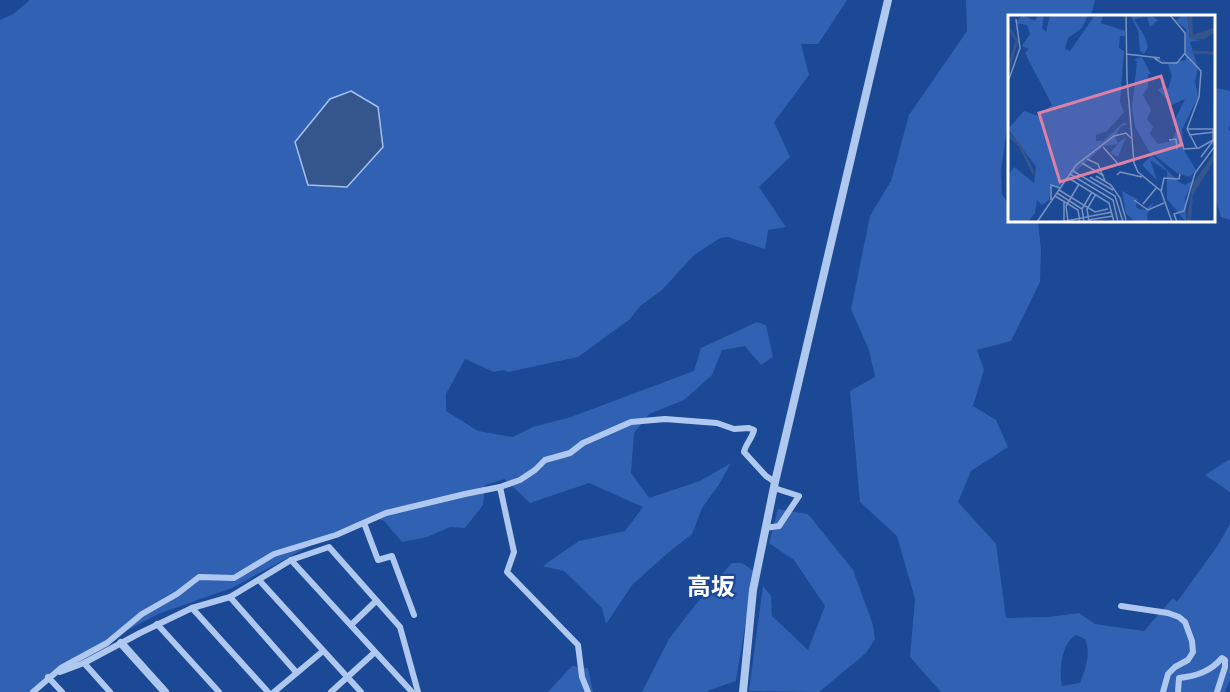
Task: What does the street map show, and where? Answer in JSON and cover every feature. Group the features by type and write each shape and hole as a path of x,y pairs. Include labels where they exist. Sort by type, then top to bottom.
{"street":[{"path":"743,692 753,590 774,485 888,0"},
{"path":"33,692 48,677 107,643 142,614 177,594 200,577 234,578 274,554 336,535 386,513 500,487 520,480 545,460 570,453 583,443 631,422 665,419 717,423 734,429 754,430 746,443 744,452 774,485 799,496 779,526 765,528"},
{"path":"500,487 514,552 507,572 578,645 582,676 588,692"},
{"path":"364,524 378,560 392,556 414,615"},
{"path":"48,677 84,663 192,608 230,597 291,560 329,547 400,627 417,692"},
{"path":"291,560 412,692"},
{"path":"259,580 361,692"},
{"path":"230,597 296,672"},
{"path":"351,626 376,602"},
{"path":"1120,606 1168,613 1185,622 1192,641 1193,652 1188,660 1168,674 1163,692"},
{"path":"192,608 268,692"},
{"path":"157,624 219,692"},
{"path":"121,643 165,692"},
{"path":"274,692 323,651"},
{"path":"331,692 375,652"},
{"path":"1178,692 1179,678 1209,670 1222,658 1226,660 1225,667 1217,692"},
{"path":"84,663 110,692"},
{"path":"48,677 62,692"}],"shaded area":[{"path":"30,0 847,0 818,44 801,44 809,75 774,122 790,157 759,187 786,227 768,230 765,249 728,237 720,238 694,255 662,290 640,306 630,319 578,357 508,372 503,370 494,372 465,359 446,394 446,411 478,431 513,437 533,427 571,417 694,371 701,348 757,322 766,325 773,357 761,365 745,346 722,350 712,375 684,400 649,414 634,433 631,473 649,498 700,481 731,463 702,508 692,534 632,585 606,624 602,608 564,571 543,566 579,541 625,531 643,507 589,483 530,503 505,479 485,485 483,505 465,528 450,527 427,537 402,542 385,522 375,516 339,530 232,588 158,614 79,656 30,692 0,692 0,20 13,14"},
{"path":"966,0 1095,0 1091,15 1008,15 1008,125 1001,171 1002,194 1008,203 1008,222 1038,222 1041,250 1040,282 1011,341 977,350 984,370 973,406 996,420 1008,447 971,471 958,502 996,544 1006,618 1048,617 1079,613 1095,624 1144,631 1173,598 1177,602 1218,545 1230,524 1230,679 1225,692 941,692 910,657 915,599 897,536 860,502 850,391 875,377 869,350 851,309 870,216 891,181 909,115 967,31","holes":["1076,635 1085,639 1088,656 1080,683 1062,686 1061,665 1067,644"]},
{"path":"1215,88 1230,92 1228,129 1230,131 1230,220 1221,217 1215,197"},
{"path":"351,91 378,107 383,147 347,187 308,185 295,142 330,99"},
{"path":"1230,459 1230,492 1205,475"},
{"path":"778,509 808,514 853,570 873,625 875,639 866,653 819,692 749,691 763,586 771,596 772,616 808,650 825,606 794,560 769,543"},
{"path":"732,563 742,563 754,571 736,681 708,692 642,692 669,639"},
{"path":"572,666 588,668 593,692 548,692"}],"district":[{"name":"高坂","path":"711,587"}]}
